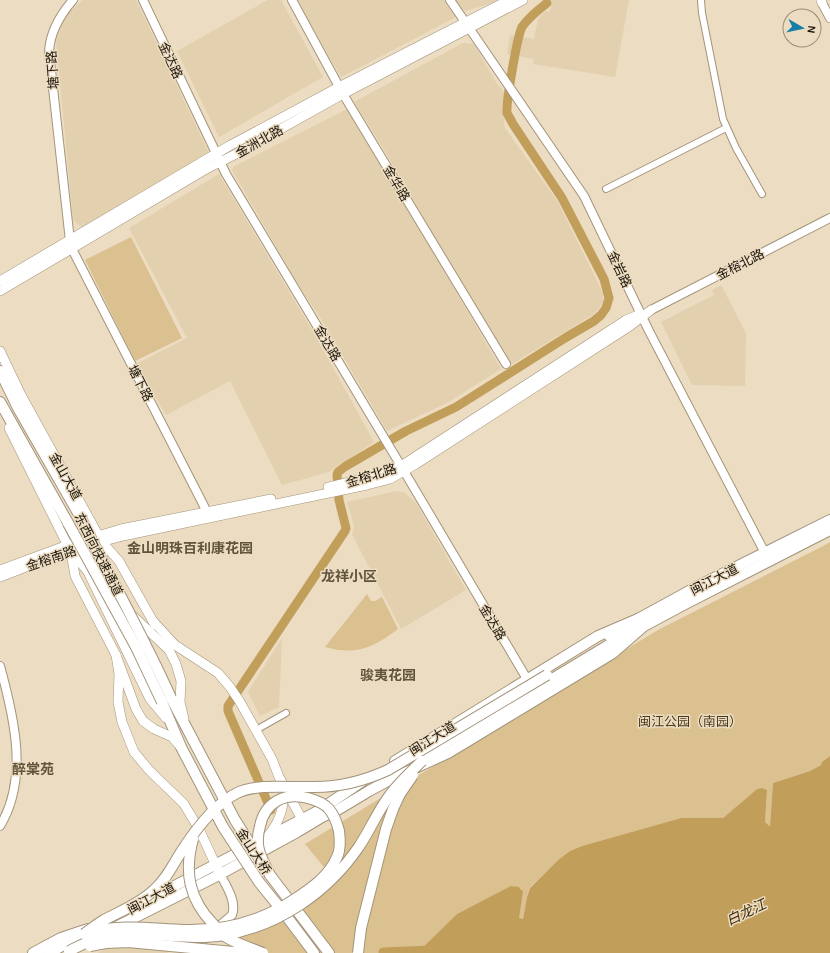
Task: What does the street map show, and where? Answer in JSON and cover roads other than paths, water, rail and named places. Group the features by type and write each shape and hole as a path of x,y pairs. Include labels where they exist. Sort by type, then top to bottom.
{"main road":[{"name":"金洲北路","path":"468,26 509,0"},
{"name":"金洲北路","path":"2,287 218,158 341,91 468,26 523,0"},
{"path":"0,297 2,287"},
{"name":"金榕北路","path":"101,539 121,529 208,515 327,490 390,479 403,469 630,326 650,310"},
{"name":"金山大道","path":"0,351 21,395 101,539 103,567 121,601 136,621 153,634 168,650 176,664 181,682 180,702 186,724"},
{"name":"东西向快速通道","path":"0,371 18,408 81,518 106,570 146,643 167,700 173,728 181,747"},
{"name":"东西向快速通道","path":"0,402 108,594 136,648 167,700 186,724 193,740"},
{"path":"0,411 69,548 88,572 150,699 162,712 173,728"},
{"name":"闽江大道","path":"33,953 61,938 101,924 218,869 266,838 334,812 386,782 448,753 613,654 642,622 702,584 830,520"},
{"name":"闽江大道","path":"70,952 218,869 304,823 322,809 422,743 598,636 642,622 685,604 830,530"},
{"path":"101,539 120,561 168,650"},
{"name":"金榕南路","path":"0,570 101,539"},
{"path":"69,548 75,576 116,655 136,709 143,721 154,729 172,738 181,747"},
{"name":"金榕南路","path":"0,577 69,548"},
{"path":"152,620 175,645 218,673 240,702 272,759 284,793 283,804 277,823 266,838"},
{"path":"49,953 84,934 103,921 139,902 154,891 166,878 183,850 219,804 238,792 283,786 315,788 341,786 368,779 388,770 642,622"},
{"path":"116,655 119,674 118,702 122,722 134,752 149,770 184,804 200,831 218,869"},
{"path":"70,952 88,941 106,936 128,934 185,937 223,935 255,927 286,914 311,897 342,869 358,848 387,799 400,782 422,761 444,744 549,677"},
{"name":"金山大桥","path":"193,740 235,820 270,875 329,953"},
{"name":"金山大桥","path":"181,747 222,827 259,882 314,953"},
{"path":"358,953 361,928 386,828 400,794 422,761"},
{"path":"279,777 304,823"},
{"path":"84,934 105,928 129,926 185,930 222,928 254,920 282,908 308,891 330,871 338,856 340,838 337,822 328,808 316,800 301,796 286,797 272,804 262,818 258,834 259,849 270,875"},
{"path":"195,834 190,851 188,873 195,898 206,916 225,936 263,953"},
{"path":"70,952 106,943 128,942 244,953"}],"street":[{"name":"塘下路","path":"73,0 63,12 56,25 51,40 50,52 71,245 208,515"},
{"name":"金达路","path":"143,0 218,158 527,679"},
{"name":"金华路","path":"292,0 341,91 506,364"},
{"name":"金岩路","path":"450,0 584,196 642,315 765,553"},
{"path":"701,0 701,8 713,73 726,128 762,194"},
{"path":"822,1 830,18"},
{"path":"606,189 726,128"},
{"name":"金榕北路","path":"650,310 830,218"},
{"path":"0,666 11,710 16,761 15,786 12,800 0,826"},
{"path":"256,730 286,713"},
{"path":"188,953 232,915 234,904 218,869"}],"water":[{"name":"白龙江","path":"830,756 830,953 417,953 457,914 511,886 519,887 523,891 519,918 523,919 530,888 558,860 570,851 582,846 681,818 723,818 757,789 762,788 767,790 765,822 770,826 773,783 810,771 821,765 822,762"}],"waterway":[{"path":"271,810 228,711 228,706 345,531 346,528 339,500 338,472 406,431 456,407 594,321 606,308 609,298 604,279 562,198 507,113 512,70 517,43 522,27 530,17 547,3"},
{"path":"383,952 431,950"}],"district":[{"name":"金山明珠百利康花园","path":"190,548"},
{"name":"龙祥小区","path":"349,576"},
{"name":"骏夷花园","path":"388,675"},
{"name":"醉棠苑","path":"33,769"}],"park label":[{"name":"闽江公园（南园）","path":"690,721"}]}
